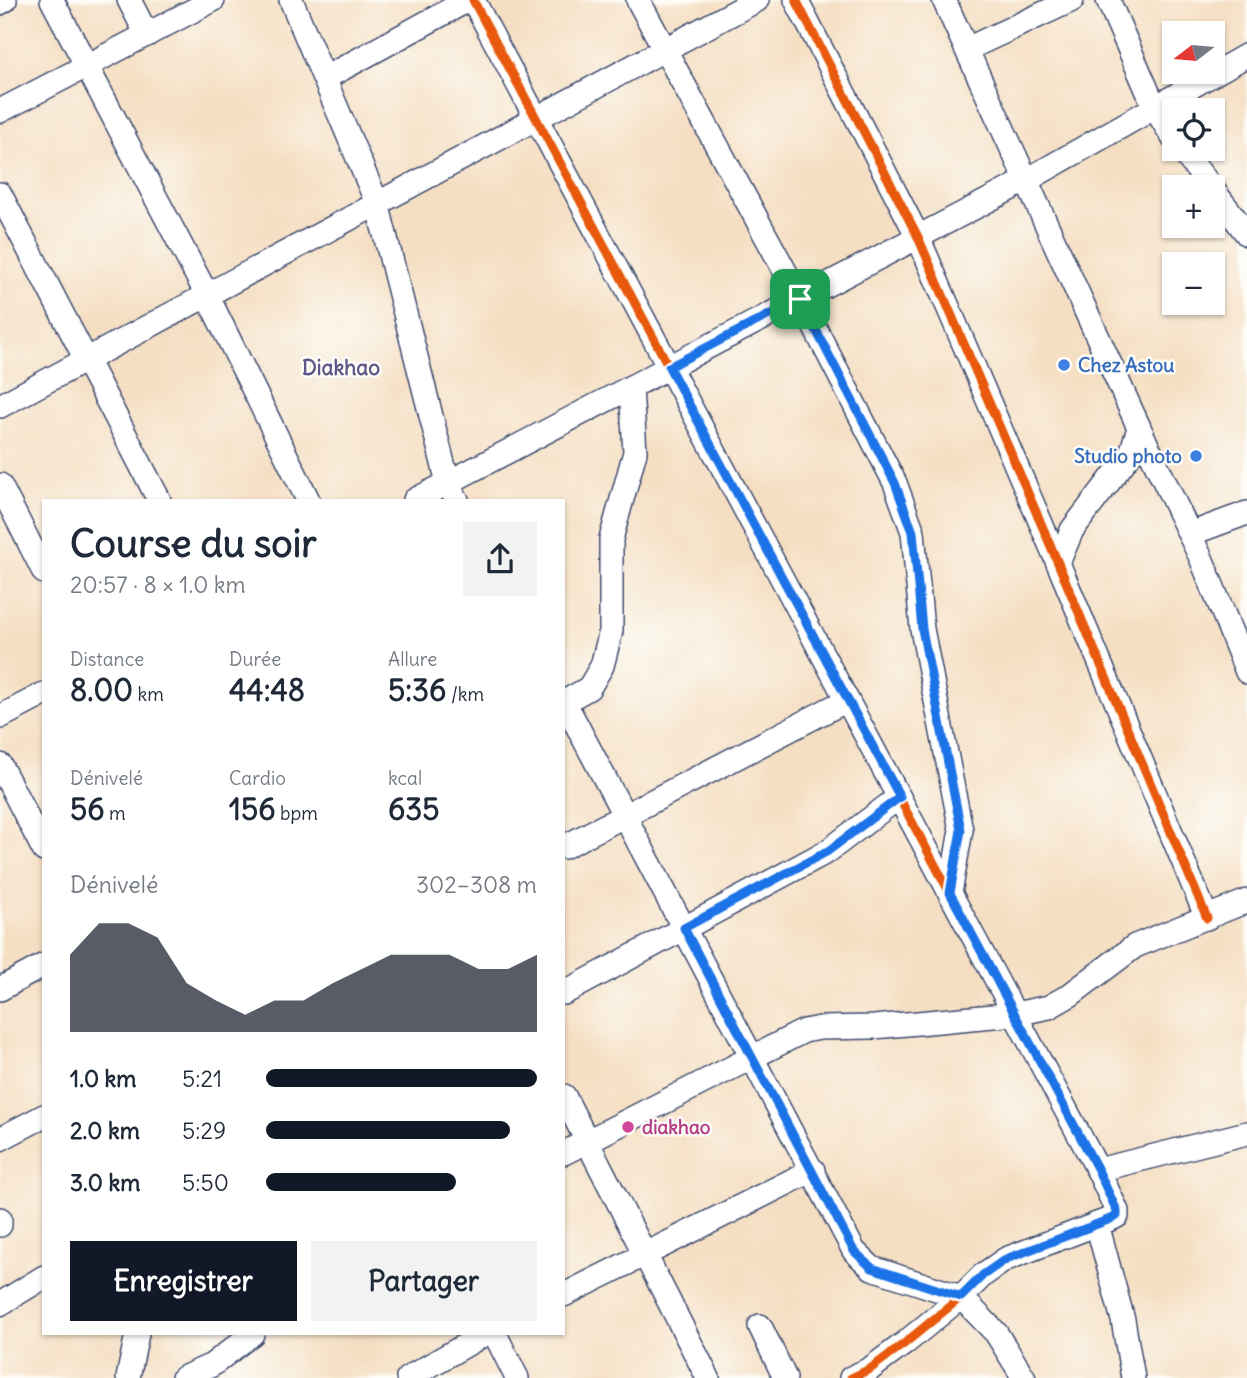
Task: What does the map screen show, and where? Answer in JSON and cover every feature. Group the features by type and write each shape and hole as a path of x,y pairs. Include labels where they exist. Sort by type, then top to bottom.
{"street":[{"path":"0,3 5,0"},
{"path":"52,0 207,295 307,499"},
{"path":"129,0 146,35"},
{"path":"0,111 213,0"},
{"path":"291,0 377,204 452,492"},
{"path":"326,78 470,0 900,797 1098,1170 1117,1211 1117,1216 1006,1259 983,1275 961,1297 864,1375"},
{"path":"638,0 800,299 895,483 913,532 922,629 961,830 950,893"},
{"path":"0,405 757,0"},
{"path":"796,0 918,237 1206,918"},
{"path":"944,0 1190,534 1247,672"},
{"path":"967,49 1072,0"},
{"path":"1108,0 1162,119"},
{"path":"420,499 452,492 631,387 1027,180 1247,55"},
{"path":"1190,161 1201,175"},
{"path":"0,194 158,499"},
{"path":"1225,206 1247,234"},
{"path":"565,701 589,688 602,666 611,631 611,539 635,452 631,387"},
{"path":"1058,563 1072,530 1131,453 1139,428"},
{"path":"0,485 42,568"},
{"path":"1190,534 1247,513"},
{"path":"0,717 42,695"},
{"path":"565,846 847,701"},
{"path":"565,704 854,1251 872,1268 961,1297 996,1333 1024,1378"},
{"path":"0,765 42,846"},
{"path":"565,992 828,851 900,797"},
{"path":"565,1152 804,1031 1015,1014 1049,1006 1070,995 1135,946 1247,901"},
{"path":"0,989 42,966"},
{"path":"565,1098 708,1378"},
{"path":"0,1139 42,1117"},
{"path":"1098,1170 1247,1133"},
{"path":"565,1290 645,1254 813,1170"},
{"path":"0,1219 0,1225"},
{"path":"1097,1224 1122,1320 1133,1378"},
{"path":"0,1304 42,1278"},
{"path":"760,1326 785,1378"},
{"path":"128,1378 137,1335"},
{"path":"183,1378 212,1365 251,1335"},
{"path":"408,1378 483,1335"},
{"path":"496,1335 517,1378"}],"cycle path":[{"path":"473,0 1098,1170 1117,1211 1117,1216 1113,1218 1006,1259 983,1275 961,1297 905,1343 870,1369 851,1378"},
{"path":"796,0 918,237 1207,918"}],"place":[{"name":"Chez Astou","path":"1064,365"},
{"name":"Studio photo","path":"1196,456"},
{"name":"diakhao","path":"628,1127"}],"district":[{"name":"Diakhao","path":"341,368"}],"route":[{"path":"800,299 895,483 913,532 922,629 961,830 950,893 1098,1170 1117,1211 1117,1216 1113,1218 1006,1259 983,1275 961,1297 872,1268 854,1251 684,928 828,851 900,797 669,367 800,299"}]}
